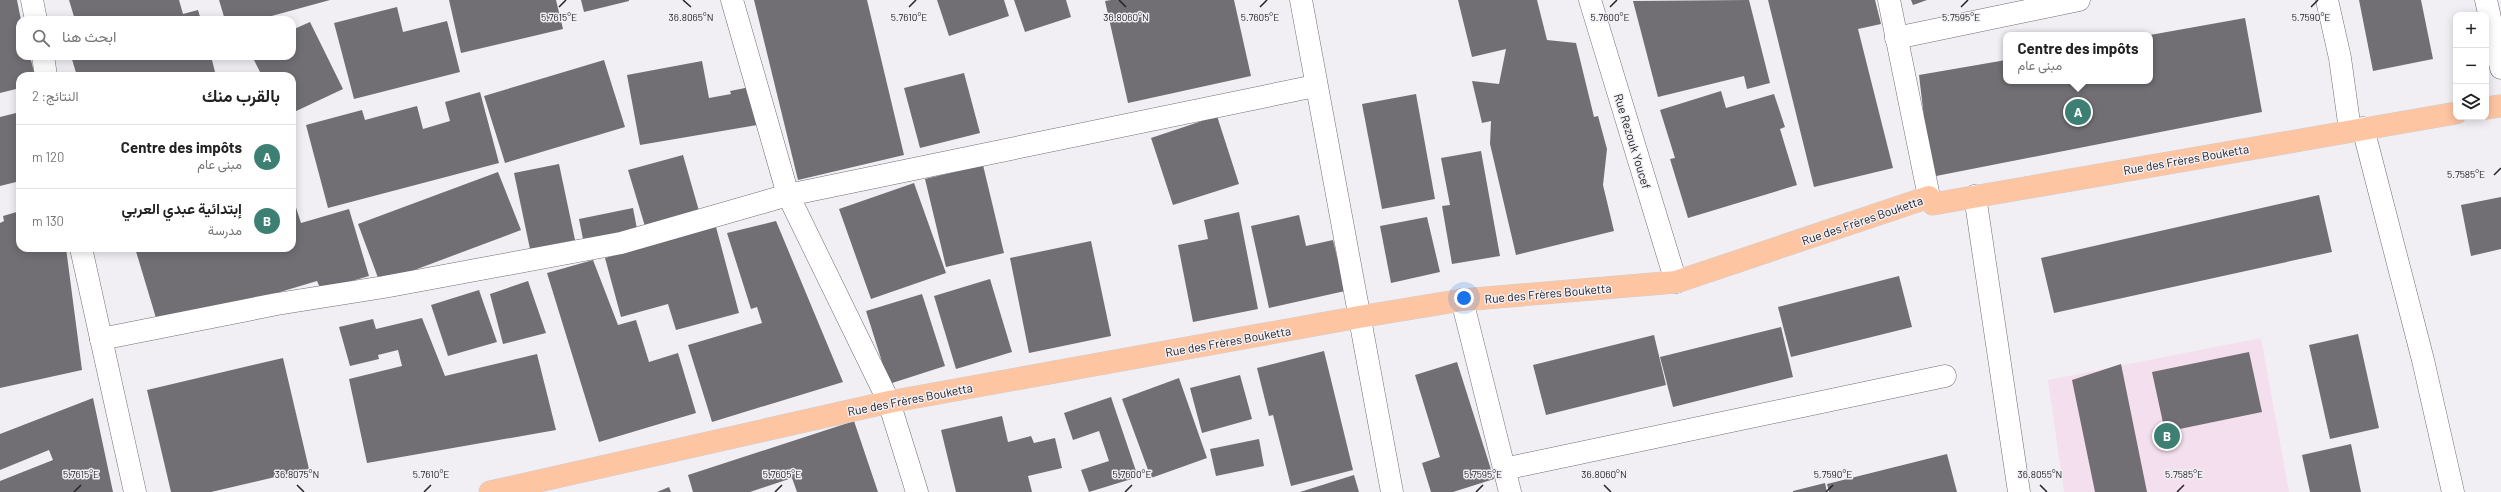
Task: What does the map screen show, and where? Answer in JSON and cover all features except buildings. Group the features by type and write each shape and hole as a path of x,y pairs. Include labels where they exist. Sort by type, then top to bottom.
{"main road":[{"path":"2489,108 2501,106"},
{"name":"Rue des Frères Bouketta","path":"490,492 889,402 1359,317 1462,300 1676,282 1930,197 1933,204 2453,113"}],"street":[{"path":"32,0 35,16"},
{"path":"732,0 788,195 889,402 917,492"},
{"path":"1301,0 1315,86 1392,492"},
{"name":"Rue Rezouk Youcef","path":"1590,0 1676,282"},
{"path":"1889,0 1930,197"},
{"path":"1896,38 2079,0"},
{"path":"2327,0 2357,129 2423,360 2453,492"},
{"path":"2486,0 2501,68"},
{"path":"44,60 45,72"},
{"path":"101,339 278,304 384,288 621,243 788,195 1315,86"},
{"path":"1975,196 2019,492"},
{"path":"82,252 135,492"},
{"path":"1462,300 1510,492"},
{"path":"1504,468 1945,376"}],"shaded area":[{"path":"2261,338 2289,492 2064,492 2048,380"}],"place":[{"name":"Centre des impôts","path":"2078,112"},
{"name":"إبتدائية عبدي العربي","path":"2167,436"}]}
